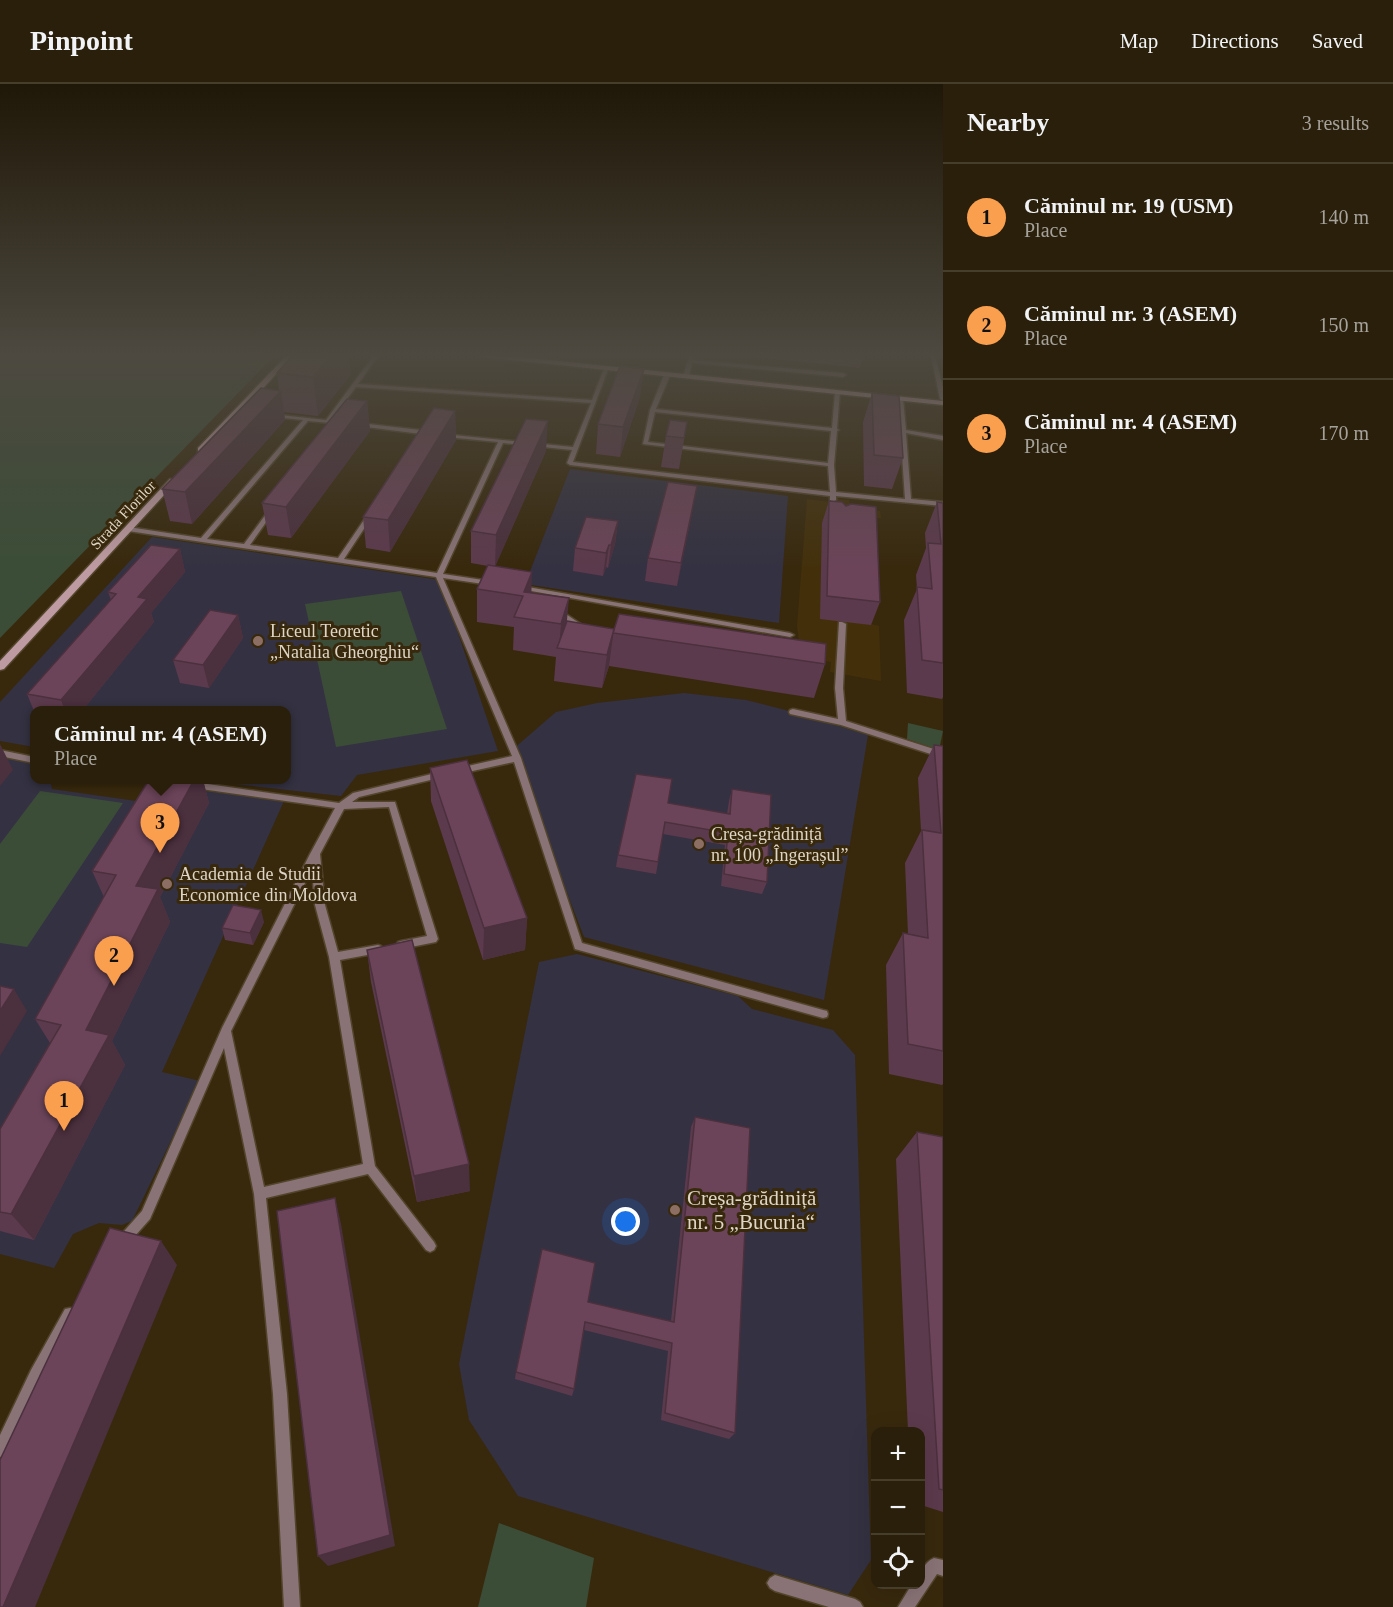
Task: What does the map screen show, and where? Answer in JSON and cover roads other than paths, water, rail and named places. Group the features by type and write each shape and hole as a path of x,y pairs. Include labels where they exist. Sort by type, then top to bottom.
{"main road":[{"path":"191,461 223,426"},
{"name":"Strada Florilor","path":"0,667 183,470"}],"lane":[{"path":"202,541 301,426"},
{"path":"329,432 333,426"},
{"path":"371,426 575,449"},
{"path":"584,426 570,463 831,494 943,504"},
{"path":"649,426 645,443 831,465"},
{"path":"800,426 836,430"},
{"path":"834,504 831,494 831,465 836,426"},
{"path":"903,426 908,501"},
{"path":"903,431 943,438"},
{"path":"417,442 423,432"},
{"path":"501,441 439,576 517,758 578,946 823,1014"},
{"path":"245,547 273,509"},
{"path":"340,561 372,512"},
{"path":"128,529 494,584"},
{"path":"516,587 790,635"},
{"path":"529,589 591,636"},
{"path":"842,624 839,688 842,723"},
{"path":"793,712 842,723 943,756"},
{"path":"0,753 30,758"},
{"path":"117,1248 146,1215 226,1031 341,806 356,795 375,789 517,758"},
{"path":"182,784 341,806 392,804 433,939 334,957"},
{"path":"315,854 320,905 334,957 370,1168 430,1246"},
{"path":"226,1031 260,1194 280,1394 292,1607"},
{"path":"260,1194 370,1168"},
{"path":"0,1450 36,1375 76,1302"},
{"path":"906,1607 934,1566 943,1568"},
{"path":"775,1583 855,1607"}],"place":[{"name":"Liceul Teoretic „Natalia Gheorghiu“","path":"258,641"},
{"name":"Creșa-grădiniță nr. 100 „Îngerașul”","path":"699,844"},
{"name":"Căminul nr. 4 (ASEM)","path":"160,853"},
{"name":"Academia de Studii Economice din Moldova","path":"167,884"},
{"name":"Căminul nr. 3 (ASEM)","path":"114,986"},
{"name":"Căminul nr. 19 (USM)","path":"64,1131"},
{"name":"Creșa-grădiniță nr. 5 „Bucuria“","path":"675,1210"}]}
